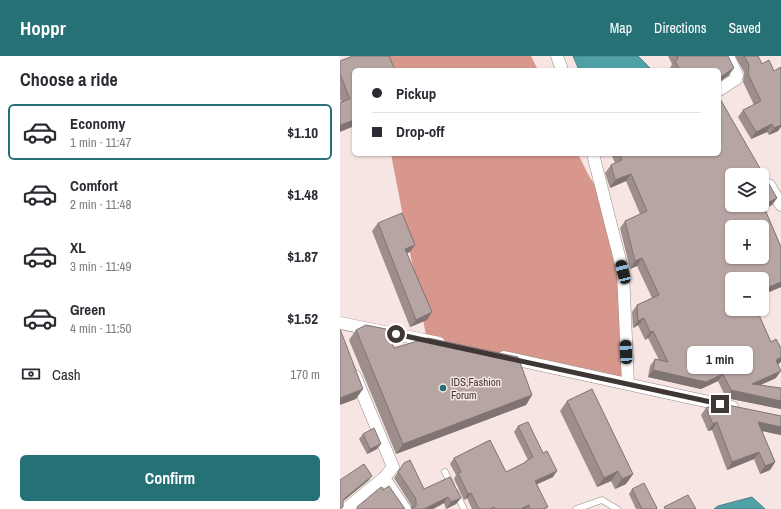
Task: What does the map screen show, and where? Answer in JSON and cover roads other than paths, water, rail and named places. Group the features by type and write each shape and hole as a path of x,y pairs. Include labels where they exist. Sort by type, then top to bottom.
{"street":[{"path":"557,56 561,68"},
{"path":"721,89 736,79 737,75 728,56"},
{"path":"594,156 623,272 628,384"},
{"path":"769,185 781,205"},
{"path":"340,323 448,345"},
{"path":"492,355 743,409"},
{"path":"346,509 384,478 393,467 350,363"},
{"path":"384,478 405,509"}],"lane":[{"path":"445,472 464,509"},
{"path":"576,509 602,500 617,509"}],"water":[{"path":"573,56 638,56 650,68 578,68"},
{"path":"752,497 765,509 714,509 718,506"}],"place":[{"name":"IDS,Fashion Forum","path":"443,388"}]}
